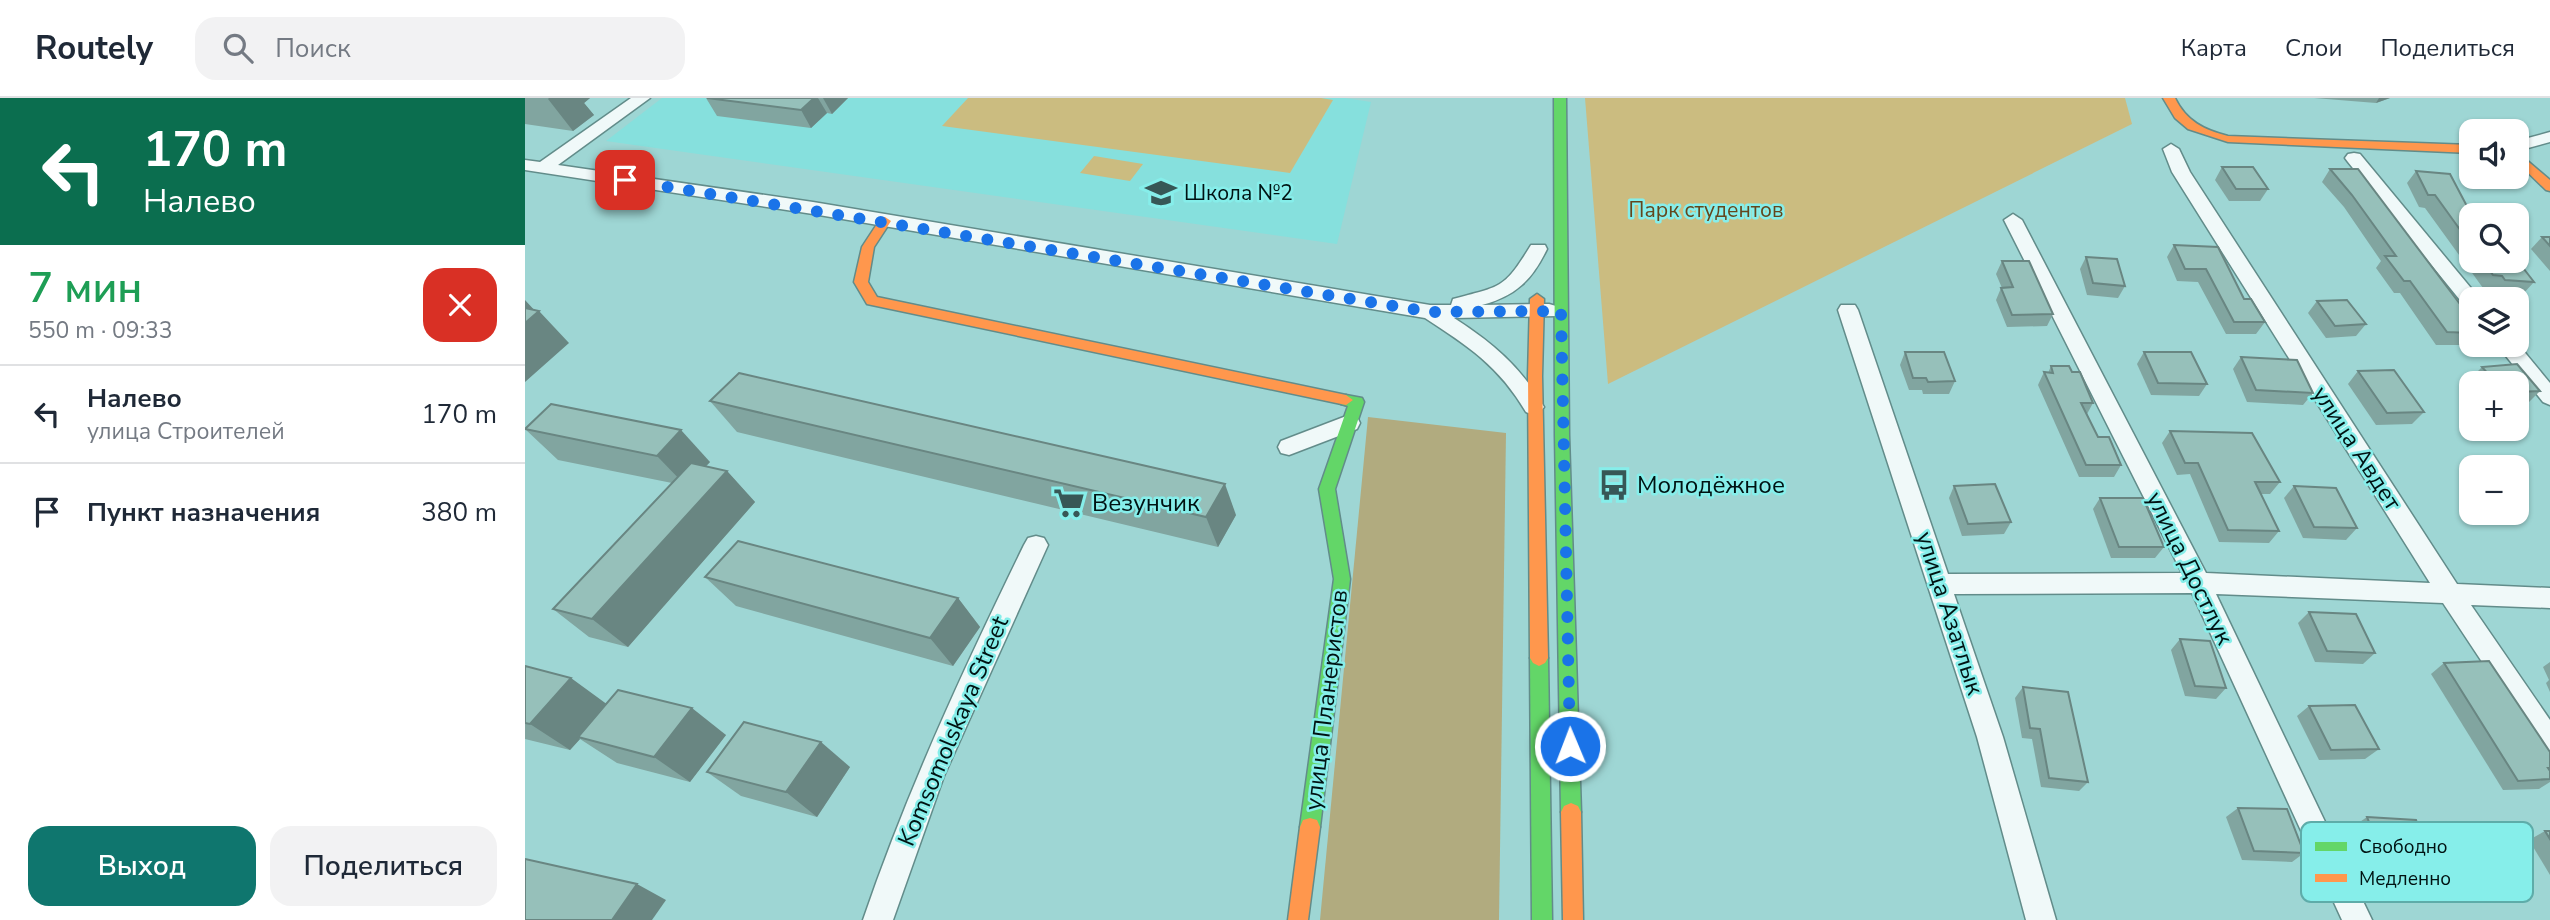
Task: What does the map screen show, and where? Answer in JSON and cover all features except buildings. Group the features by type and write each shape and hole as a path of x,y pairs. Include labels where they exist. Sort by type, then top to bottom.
{"main road":[{"path":"1560,98 1561,311 1573,920"},
{"path":"2169,98 2175,115 2201,132 2228,139 2459,149"},
{"path":"2529,167 2550,187"},
{"name":"улица Планеристов","path":"885,221 868,247 861,282 872,301 1357,402 1327,489 1342,579 1298,920"},
{"path":"1538,243 1535,412 1542,920"}],"street":[{"path":"534,166 642,98"},
{"path":"2529,143 2550,137"},
{"name":"улица Авдет","path":"2171,149 2181,172 2450,594 2550,742"},
{"path":"2354,158 2460,287"},
{"path":"534,166 885,221 1430,312 1561,311"},
{"name":"улица Достлук","path":"2013,220 2199,583 2311,822"},
{"path":"1430,312 1509,289 1527,273 1538,243"},
{"name":"улица Азатлык","path":"1848,310 1942,584 1990,737 2041,920"},
{"path":"1430,312 1506,364 1520,382 1535,412"},
{"path":"2517,357 2550,397"},
{"path":"1289,447 1349,424"},
{"name":"Komsomolskaya Street","path":"878,920 895,866 963,696 1036,544"},
{"path":"1942,584 2199,583 2550,598"},
{"name":"улица Достлук","path":"2349,902 2357,920"}],"shaded area":[{"name":"Школа №2","path":"662,98 1345,98 1371,102 1337,244 606,141"},
{"path":"1368,417 1506,433 1499,920 1320,920"}],"green space":[{"path":"968,98 1333,100 1290,173 942,126"},
{"name":"Парк студентов","path":"1585,98 2125,98 2132,124 1608,384"},
{"path":"1094,156 1143,164 1130,181 1080,173"}],"traffic: fast":[{"path":"1560,98 1562,435 1571,812"},
{"path":"1310,827 1342,579 1327,489 1357,402 1346,400"},
{"path":"1539,658 1542,920"}],"traffic: slow":[{"path":"2169,98 2179,115 2193,127 2228,139 2459,149"},
{"path":"2529,167 2550,187"},
{"path":"885,221 868,247 861,282 872,301 1346,400"},
{"path":"1537,299 1535,376 1539,658"},
{"path":"1571,812 1573,920"},
{"path":"1298,920 1310,827"}],"place":[{"name":"Школа №2","path":"1161,193"},
{"name":"Молодёжное","path":"1614,485"},
{"name":"Везунчик","path":"1069,503"}],"route":[{"path":"625,180 813,208 1430,312 1561,311 1570,746"}]}
